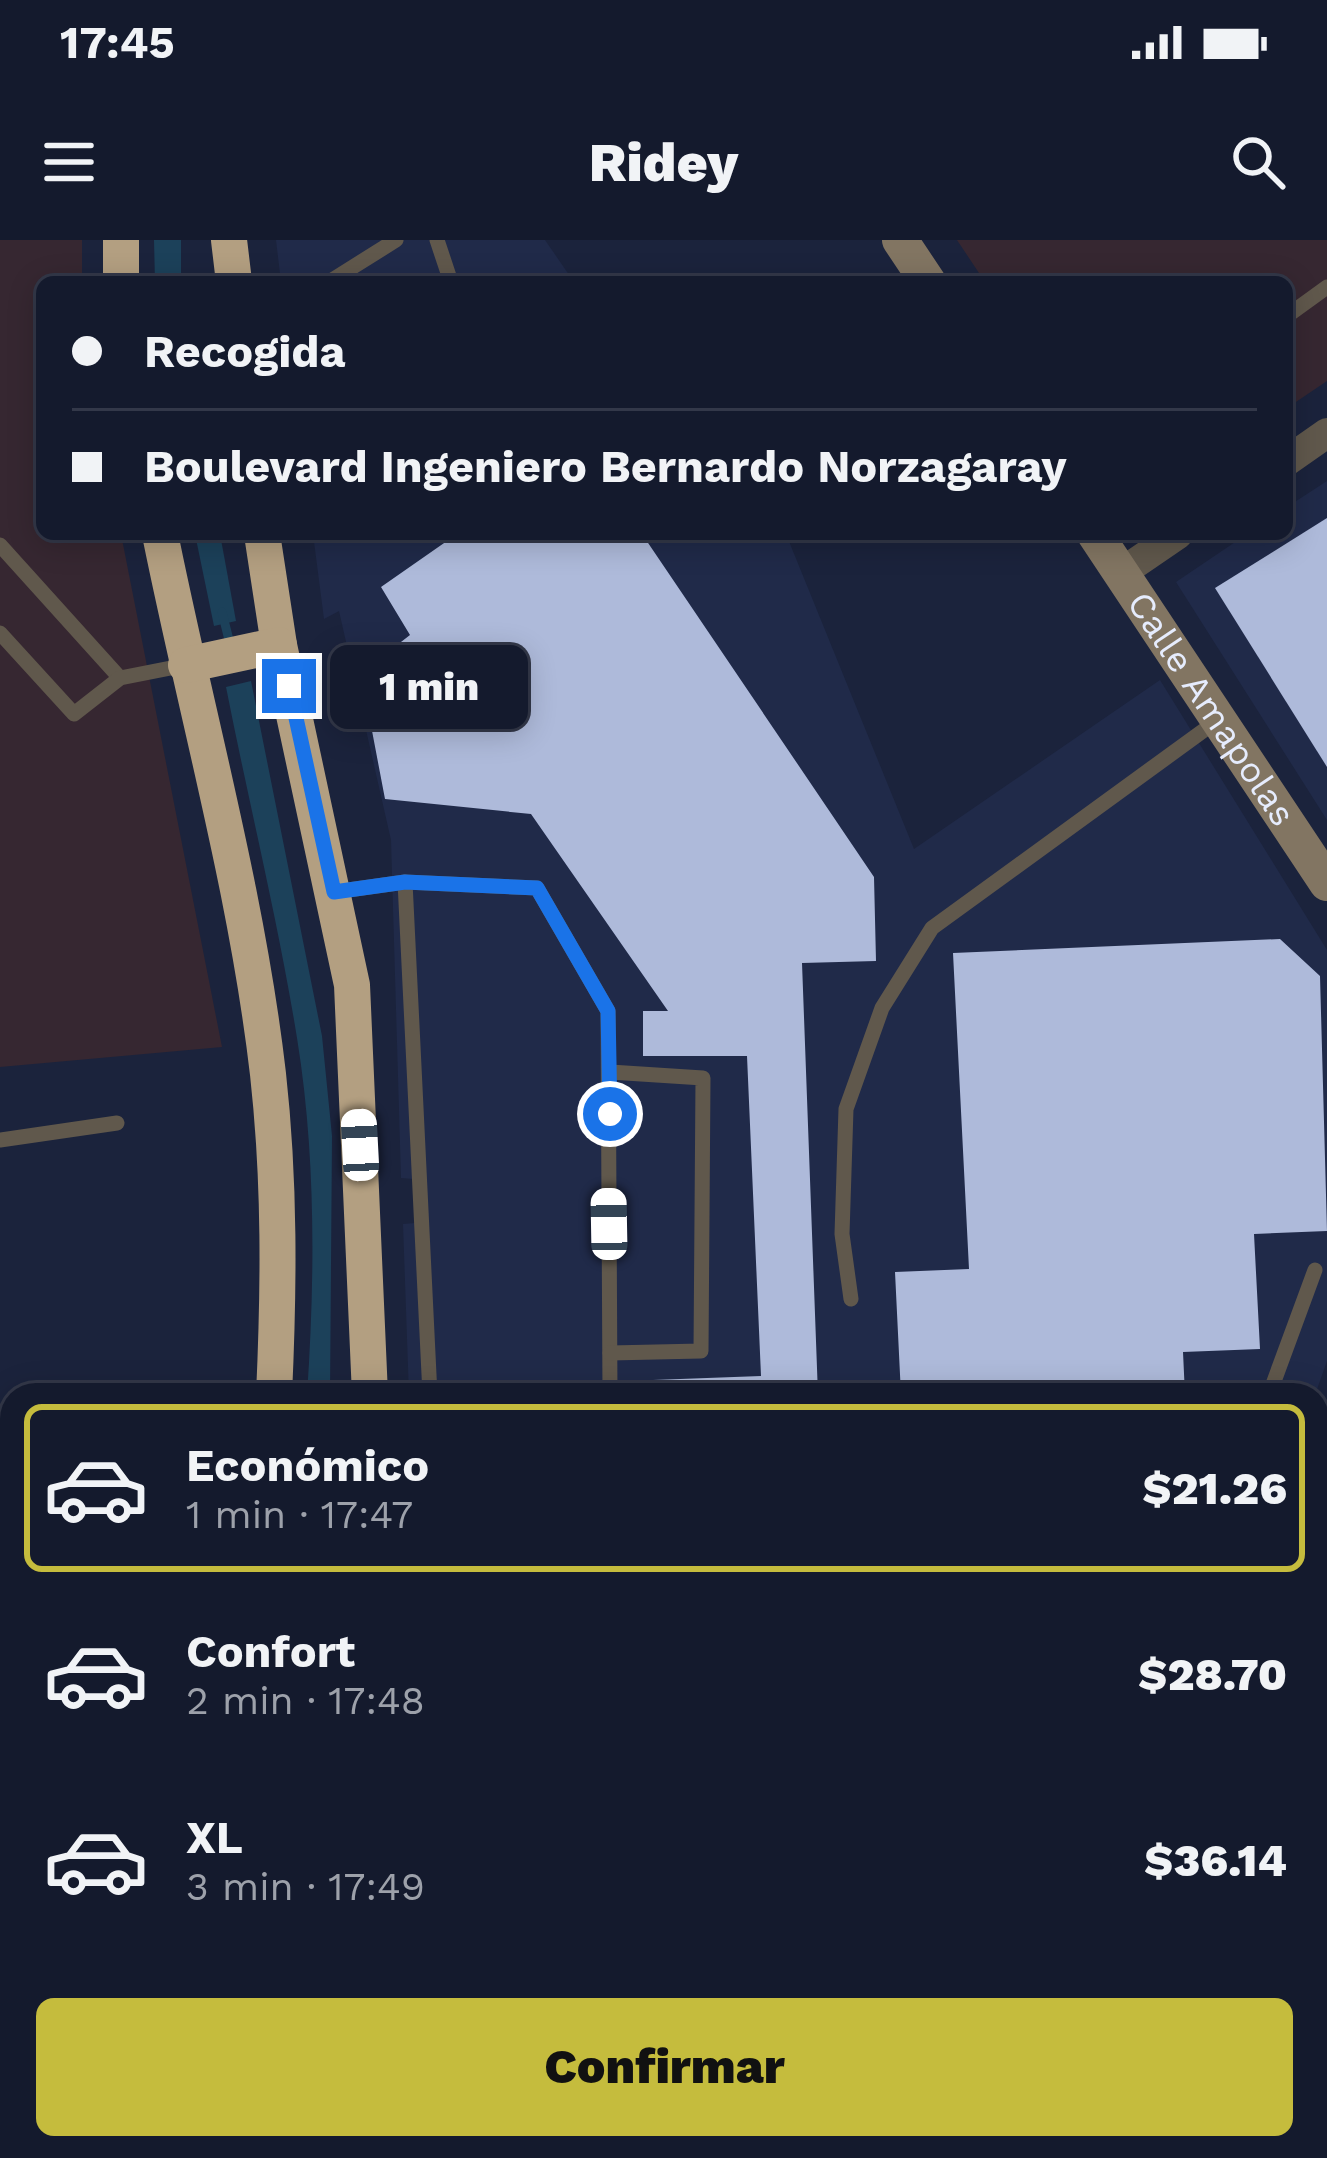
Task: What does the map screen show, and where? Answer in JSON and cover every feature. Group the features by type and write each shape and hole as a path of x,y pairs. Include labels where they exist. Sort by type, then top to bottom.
{"highway":[{"path":"121,240 121,276"},
{"path":"229,240 233,276"},
{"path":"162,540 198,662 268,1071 280,1252 275,1383"},
{"path":"262,540 264,647 334,892 352,985 369,1383"},
{"path":"198,662 264,647"}],"street":[{"path":"900,240 924,276"},
{"path":"1293,456 1327,434"},
{"name":"Calle Amapolas","path":"1099,540 1327,884"},
{"path":"1121,573 1169,540"}],"lane":[{"path":"339,276 396,240"},
{"path":"437,240 449,276"},
{"path":"1293,312 1327,287"},
{"path":"0,545 120,678"},
{"path":"0,633 74,714 120,678 198,662"},
{"path":"851,1299 842,1234 846,1109 882,1008 932,928 1218,720"},
{"path":"405,882 429,1383"},
{"path":"334,892 405,882 537,888 608,1011 610,1383"},
{"path":"610,1072 703,1078 701,1351 610,1354"},
{"path":"0,1140 117,1123"},
{"path":"1273,1383 1315,1270"}],"shaded area":[{"path":"0,240 82,240 82,276 36,276 36,540 122,540 222,1047 0,1067"},
{"path":"154,240 181,240 181,276 155,276"},
{"path":"276,240 545,240 570,276 280,276"},
{"path":"957,240 1327,240 1327,381 1293,404 1293,276 981,276"},
{"path":"1327,481 1327,820 1176,582 1238,540 1293,540 1293,503"},
{"path":"196,540 221,540 236,621 214,626"},
{"path":"314,540 788,540 914,849 1160,680 1327,950 1327,1361 1319,1383 409,1383 403,1224 415,1223 413,1179 401,1178 391,840 339,611 324,619"},
{"path":"251,681 322,1036 332,1136 330,1383 308,1383 312,1216 303,1082 281,950 226,687"}],"building":[{"path":"1327,518 1327,767 1215,588"},
{"path":"448,540 646,540 874,877 876,961 802,963 818,1383 653,1383 761,1376 747,1056 643,1056 643,1011 668,1011 531,814 385,799 361,673 410,635 381,587"},
{"path":"1280,939 1320,976 1327,1231 1254,1234 1260,1349 1183,1352 1184,1383 900,1383 895,1272 969,1269 953,953"}],"waterway":[{"path":"222,612 231,648"}],"route":[{"path":"289,686 334,892 405,882 537,888 608,1011 610,1114"}]}
